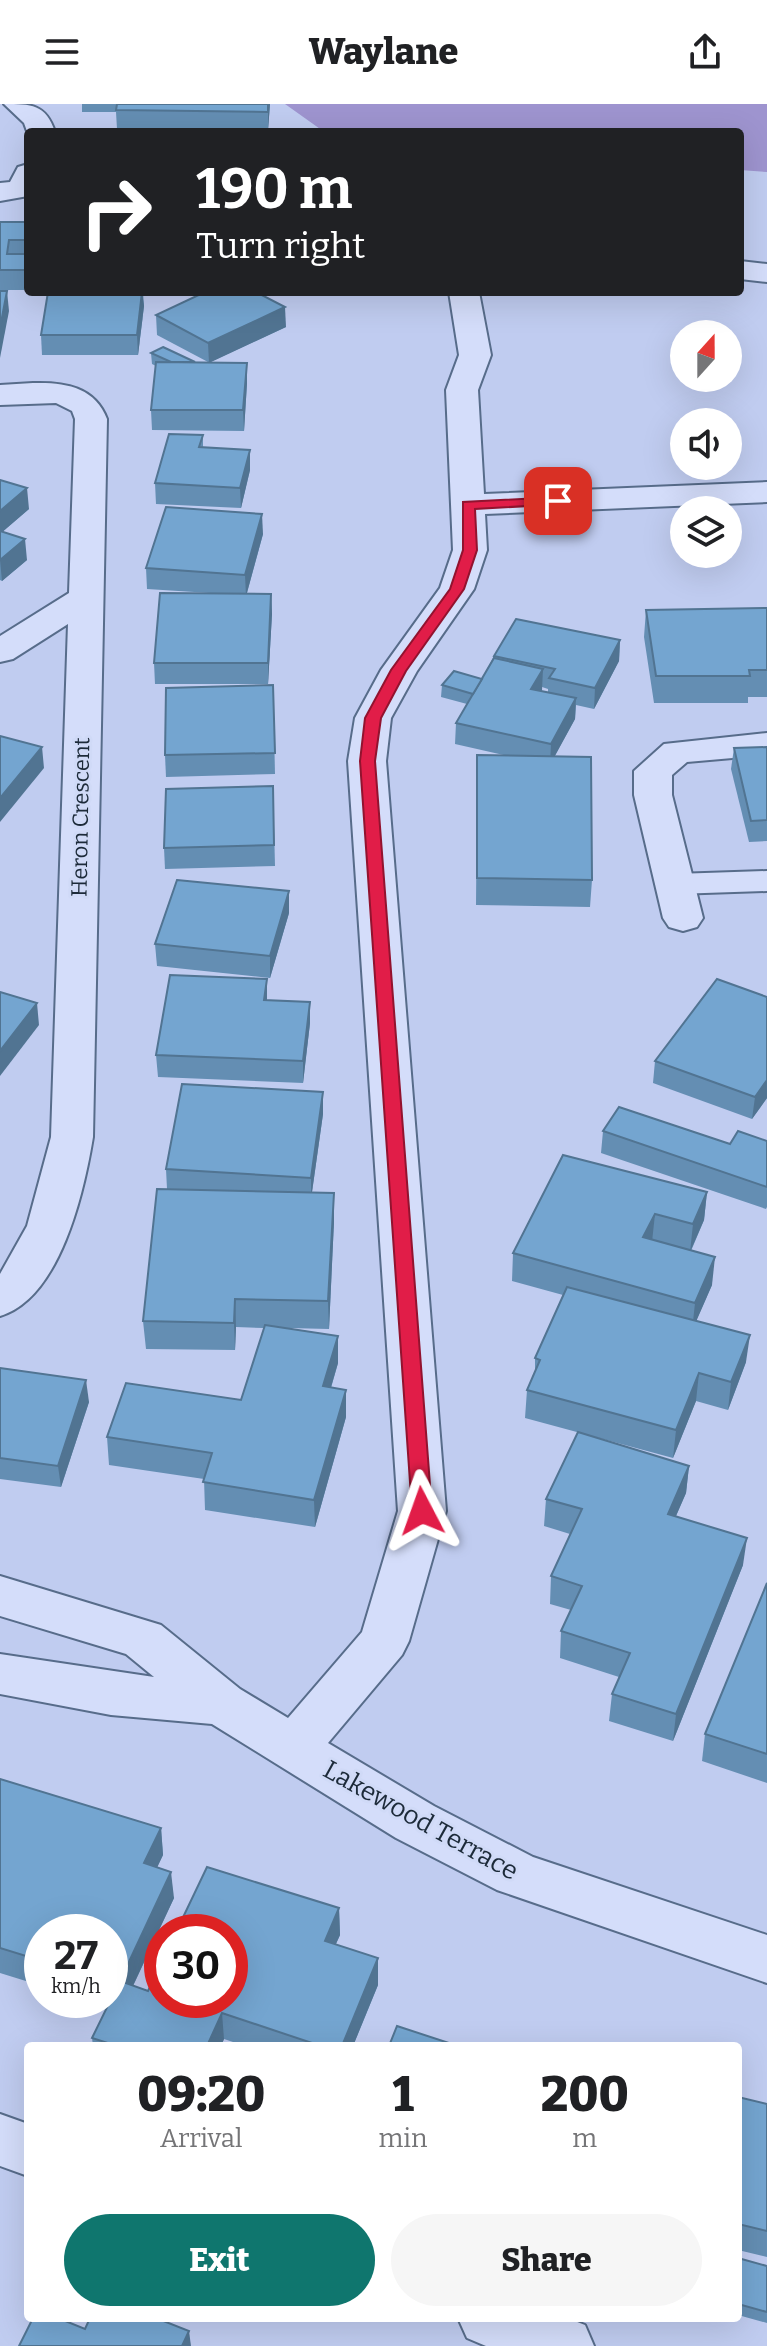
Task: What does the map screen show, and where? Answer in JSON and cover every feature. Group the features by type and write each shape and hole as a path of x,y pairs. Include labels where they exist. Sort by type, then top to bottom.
{"street":[{"path":"18,104 37,119 40,128"},
{"path":"744,270 767,273"},
{"path":"293,1748 384,1641 422,1511 367,761 373,718 399,670 457,589 470,550 462,390 475,355 465,296"},
{"name":"Heron Crescent","path":"0,395 56,393 81,401 89,410 72,1137 59,1200 26,1270 15,1288 0,1300"},
{"path":"468,505 767,492"},
{"path":"0,651 85,598"},
{"path":"679,901 653,795 653,771 677,752 767,744"},
{"name":"Lakewood Terrace","path":"0,1596 47,1607 143,1639 222,1704 415,1822 516,1874 767,1959"},
{"name":"Lakewood Terrace","path":"0,1674 111,1694 222,1704"},
{"path":"0,2140 24,2149"},
{"path":"499,2322 564,2346"}],"lane":[{"path":"679,901 767,881"}],"shaded area":[{"path":"285,104 767,104 767,172 744,170 744,128 319,128"}],"building":[{"path":"117,104 268,104 268,112 116,110"},
{"path":"0,222 24,222 24,240 9,240 7,254 24,254 24,270 0,270"},
{"path":"0,291 7,291 0,328"},
{"path":"47,296 142,296 137,335 41,335"},
{"path":"196,296 264,296 285,307 208,343 156,315"},
{"path":"163,347 195,362 171,362 151,353"},
{"path":"156,362 247,363 243,410 151,410"},
{"path":"169,434 203,435 199,447 250,450 240,488 155,483"},
{"path":"0,480 27,488 0,511"},
{"path":"166,507 262,514 245,575 146,568"},
{"path":"0,531 25,539 0,560"},
{"path":"160,593 271,594 268,663 154,663"},
{"path":"767,608 767,670 749,670 750,676 656,676 646,610"},
{"path":"516,619 620,640 595,688 549,678 555,669 494,656"},
{"path":"494,658 543,669 531,689 576,698 551,744 456,723"},
{"path":"454,671 482,679 473,694 442,685"},
{"path":"273,685 275,753 165,755 166,688"},
{"path":"0,736 42,747 0,798"},
{"path":"767,747 767,820 751,821 734,748"},
{"path":"477,755 591,757 592,880 477,878"},
{"path":"273,786 274,845 164,848 166,789"},
{"path":"177,880 289,891 270,956 155,944"},
{"path":"170,975 267,979 264,1000 310,1002 303,1061 156,1055"},
{"path":"717,979 767,997 767,1080 755,1097 655,1061"},
{"path":"0,992 37,1003 0,1051"},
{"path":"182,1084 323,1092 311,1178 166,1169"},
{"path":"619,1107 730,1144 738,1131 767,1141 767,1187 603,1131"},
{"path":"563,1155 707,1192 693,1224 655,1214 643,1237 715,1257 695,1303 513,1253"},
{"path":"157,1189 334,1193 328,1301 235,1299 234,1323 143,1321"},
{"path":"567,1287 750,1335 731,1382 699,1373 676,1430 527,1390 540,1360 535,1358"},
{"path":"265,1325 338,1336 323,1386 346,1390 314,1500 203,1482 212,1453 107,1437 126,1383 241,1400"},
{"path":"0,1368 86,1380 58,1466 0,1458"},
{"path":"578,1432 689,1466 668,1514 747,1538 676,1714 612,1694 630,1653 561,1631 582,1586 551,1576 582,1509 546,1499"},
{"path":"767,1583 767,1754 705,1734"},
{"path":"0,1779 161,1828 144,1863 171,1872 151,1914 144,1914 144,1930 128,1964 128,1914 24,1914 24,1955 0,1948"},
{"path":"207,1867 339,1908 325,1941 378,1958 344,2042 309,2042 237,2018 248,2018 248,1914 185,1914"},
{"path":"128,1984 144,1990 144,2018 220,2018 209,2042 104,2042 92,2038 102,2018 128,2018"},
{"path":"397,2026 446,2042 391,2042"},
{"path":"742,2098 767,2104 767,2231 742,2225"},
{"path":"742,2259 767,2266 767,2312 742,2305"},
{"path":"31,2322 68,2322 85,2329 88,2322 166,2322 189,2331 182,2346 19,2346"}],"route":[{"path":"422,1511 367,761 373,718 399,670 457,589 470,550 468,505 558,501"}]}
